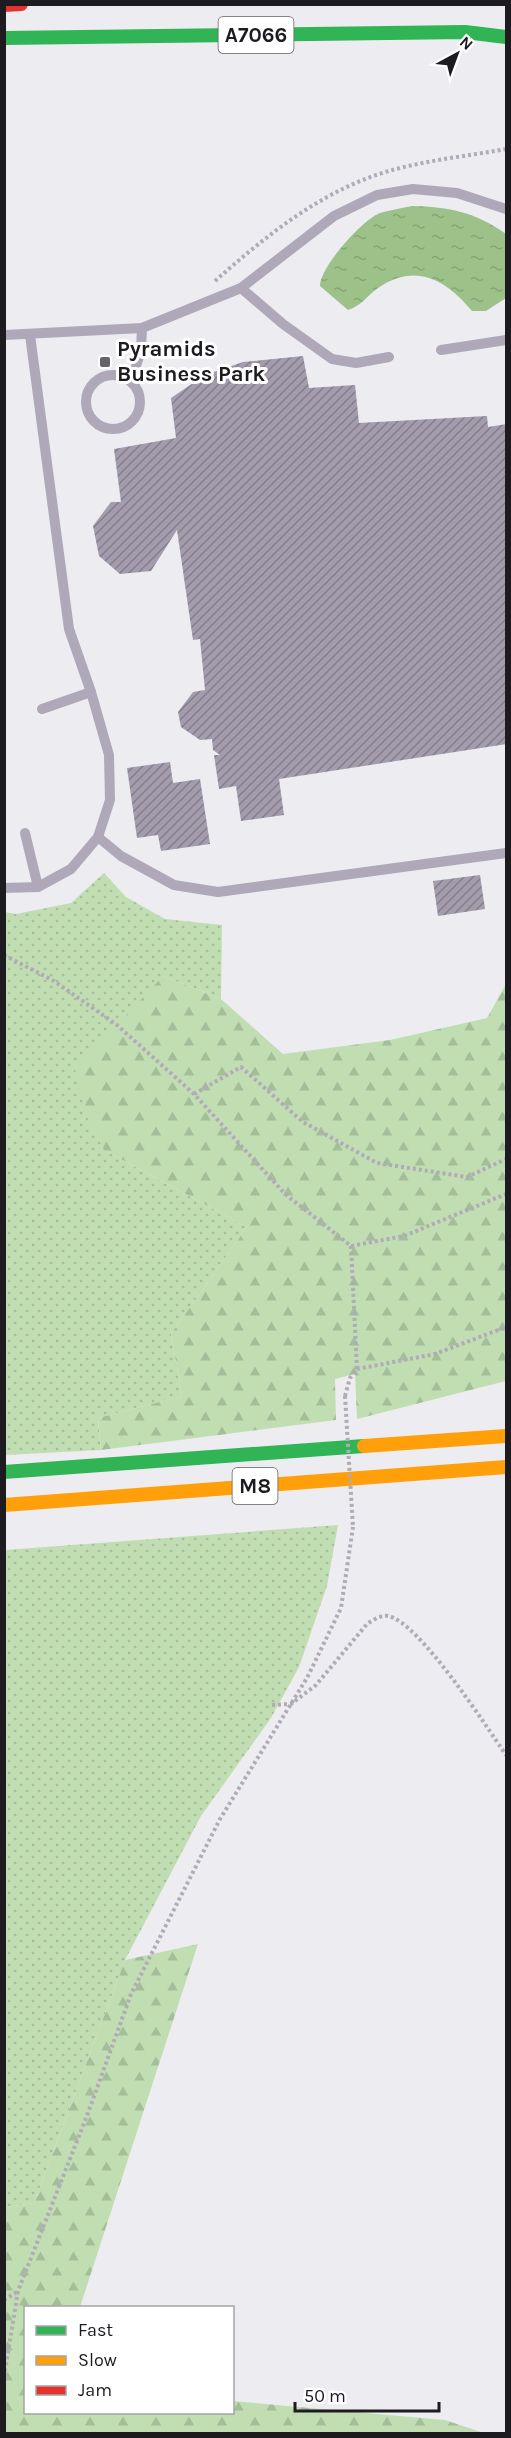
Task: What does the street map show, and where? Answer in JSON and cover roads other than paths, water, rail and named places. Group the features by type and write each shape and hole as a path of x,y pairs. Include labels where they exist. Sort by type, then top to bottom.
{"main road":[{"path":"4,5 21,4"},
{"name":"A7066","path":"4,38 465,32 507,37"},
{"name":"M8","path":"4,1472 507,1436"},
{"name":"M8","path":"4,1505 507,1469"}],"lane":[{"path":"4,335 142,328 241,288 334,216 377,195 413,189 457,193 507,209"},
{"path":"241,288 284,324 332,358 356,363 389,357"},
{"path":"131,382 115,375 98,379 91,385 85,401 90,418 97,425 114,430 123,428 137,416 140,398 131,382 141,350 142,328"},
{"path":"4,888 38,887 71,869 98,837 110,800 109,756 91,692 69,629 30,335"},
{"path":"441,350 507,340"},
{"path":"42,708 91,692"},
{"path":"25,833 38,887"},
{"path":"98,837 121,856 174,885 218,892 507,853"}],"water":[{"path":"412,206 462,212 484,220 506,234 506,298 486,311 472,311 441,283 430,278 405,276 378,288 361,303 348,310 320,286 334,256 372,217"}],"place":[{"name":"Pyramids Business Park","path":"105,362"}]}
